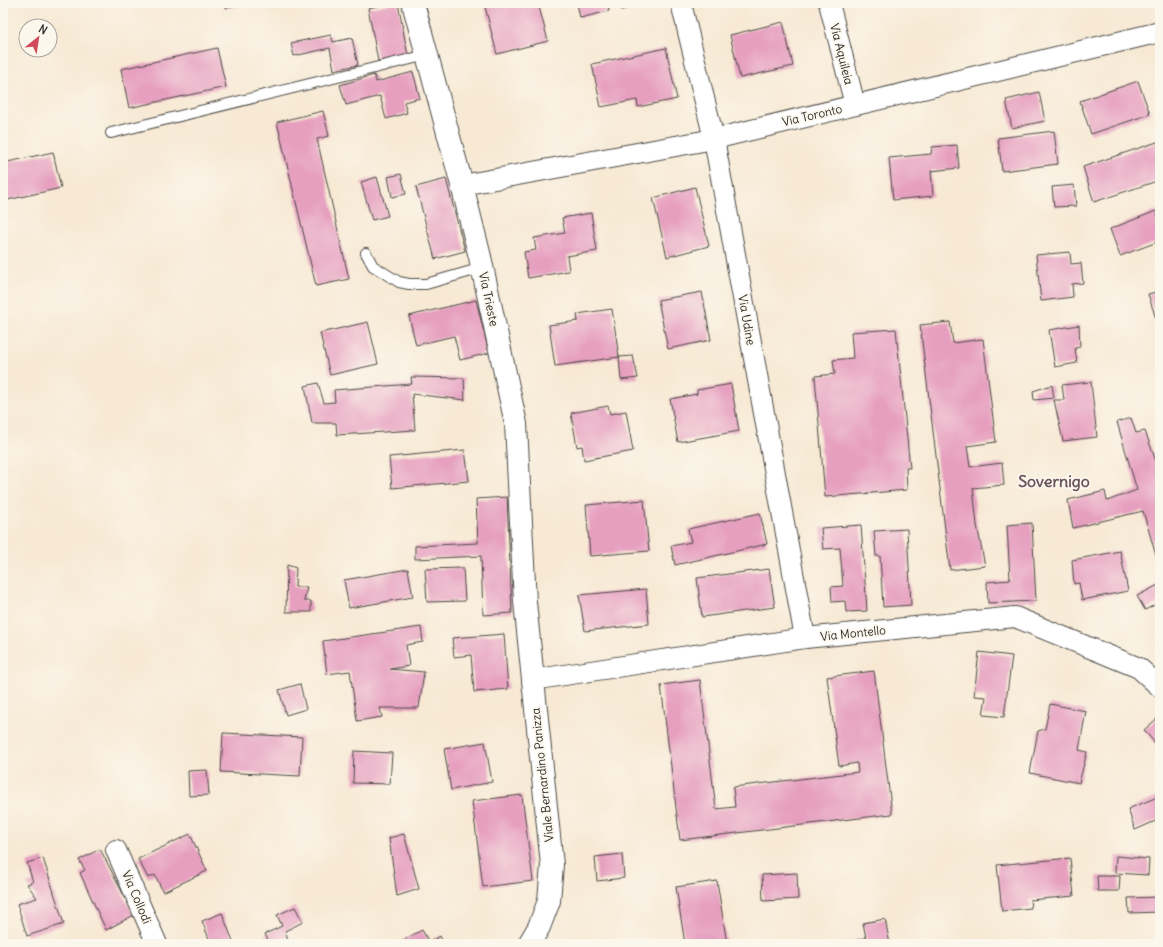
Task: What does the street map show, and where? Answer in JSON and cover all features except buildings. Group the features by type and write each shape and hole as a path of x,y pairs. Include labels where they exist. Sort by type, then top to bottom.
{"street":[{"name":"Via Trieste","path":"413,3 462,185 482,268 516,424 525,602"},
{"name":"Via Udine","path":"681,3 714,139 805,638"},
{"name":"Via Aquileia","path":"829,3 855,105"},
{"name":"Via Toronto","path":"462,185 714,139 1160,32"},
{"name":"Viale Bernardino Panizza","path":"525,602 552,865 549,901 539,927 529,944"},
{"name":"Via Montello","path":"532,680 805,638 1015,617 1139,668 1160,687"},
{"name":"Via Collodi","path":"116,850 157,944"}],"lane":[{"path":"111,133 427,55"},
{"path":"366,253 373,266 399,282 409,284 426,284 482,268"}],"district":[{"name":"Sovernigo","path":"1054,481"}]}
